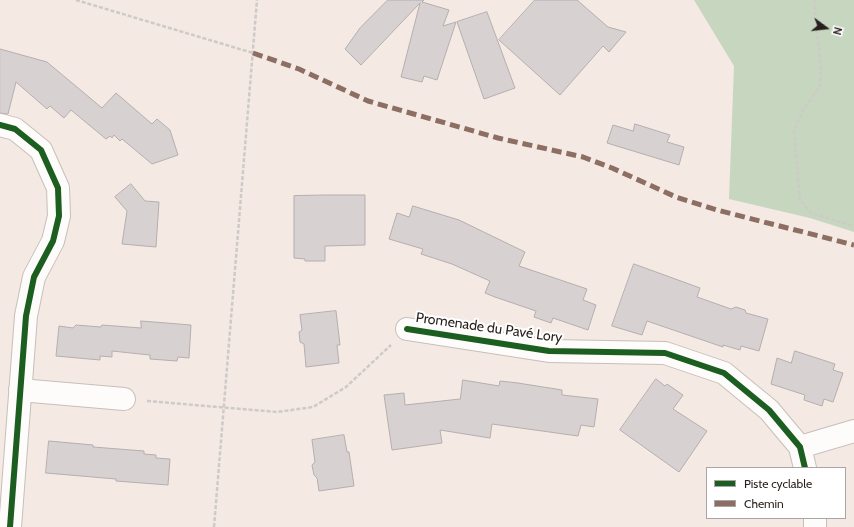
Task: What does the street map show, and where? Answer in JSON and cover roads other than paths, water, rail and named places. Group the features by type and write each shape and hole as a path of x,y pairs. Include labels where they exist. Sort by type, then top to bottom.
{"street":[{"path":"0,125 15,129 41,150 58,188 59,216 53,241 34,277 26,316 10,527"},
{"name":"Promenade du Pavé Lory","path":"407,329 549,351 665,353 724,373 769,410 800,447 805,467"},
{"path":"20,390 124,399"},
{"path":"800,447 854,431"}]}
